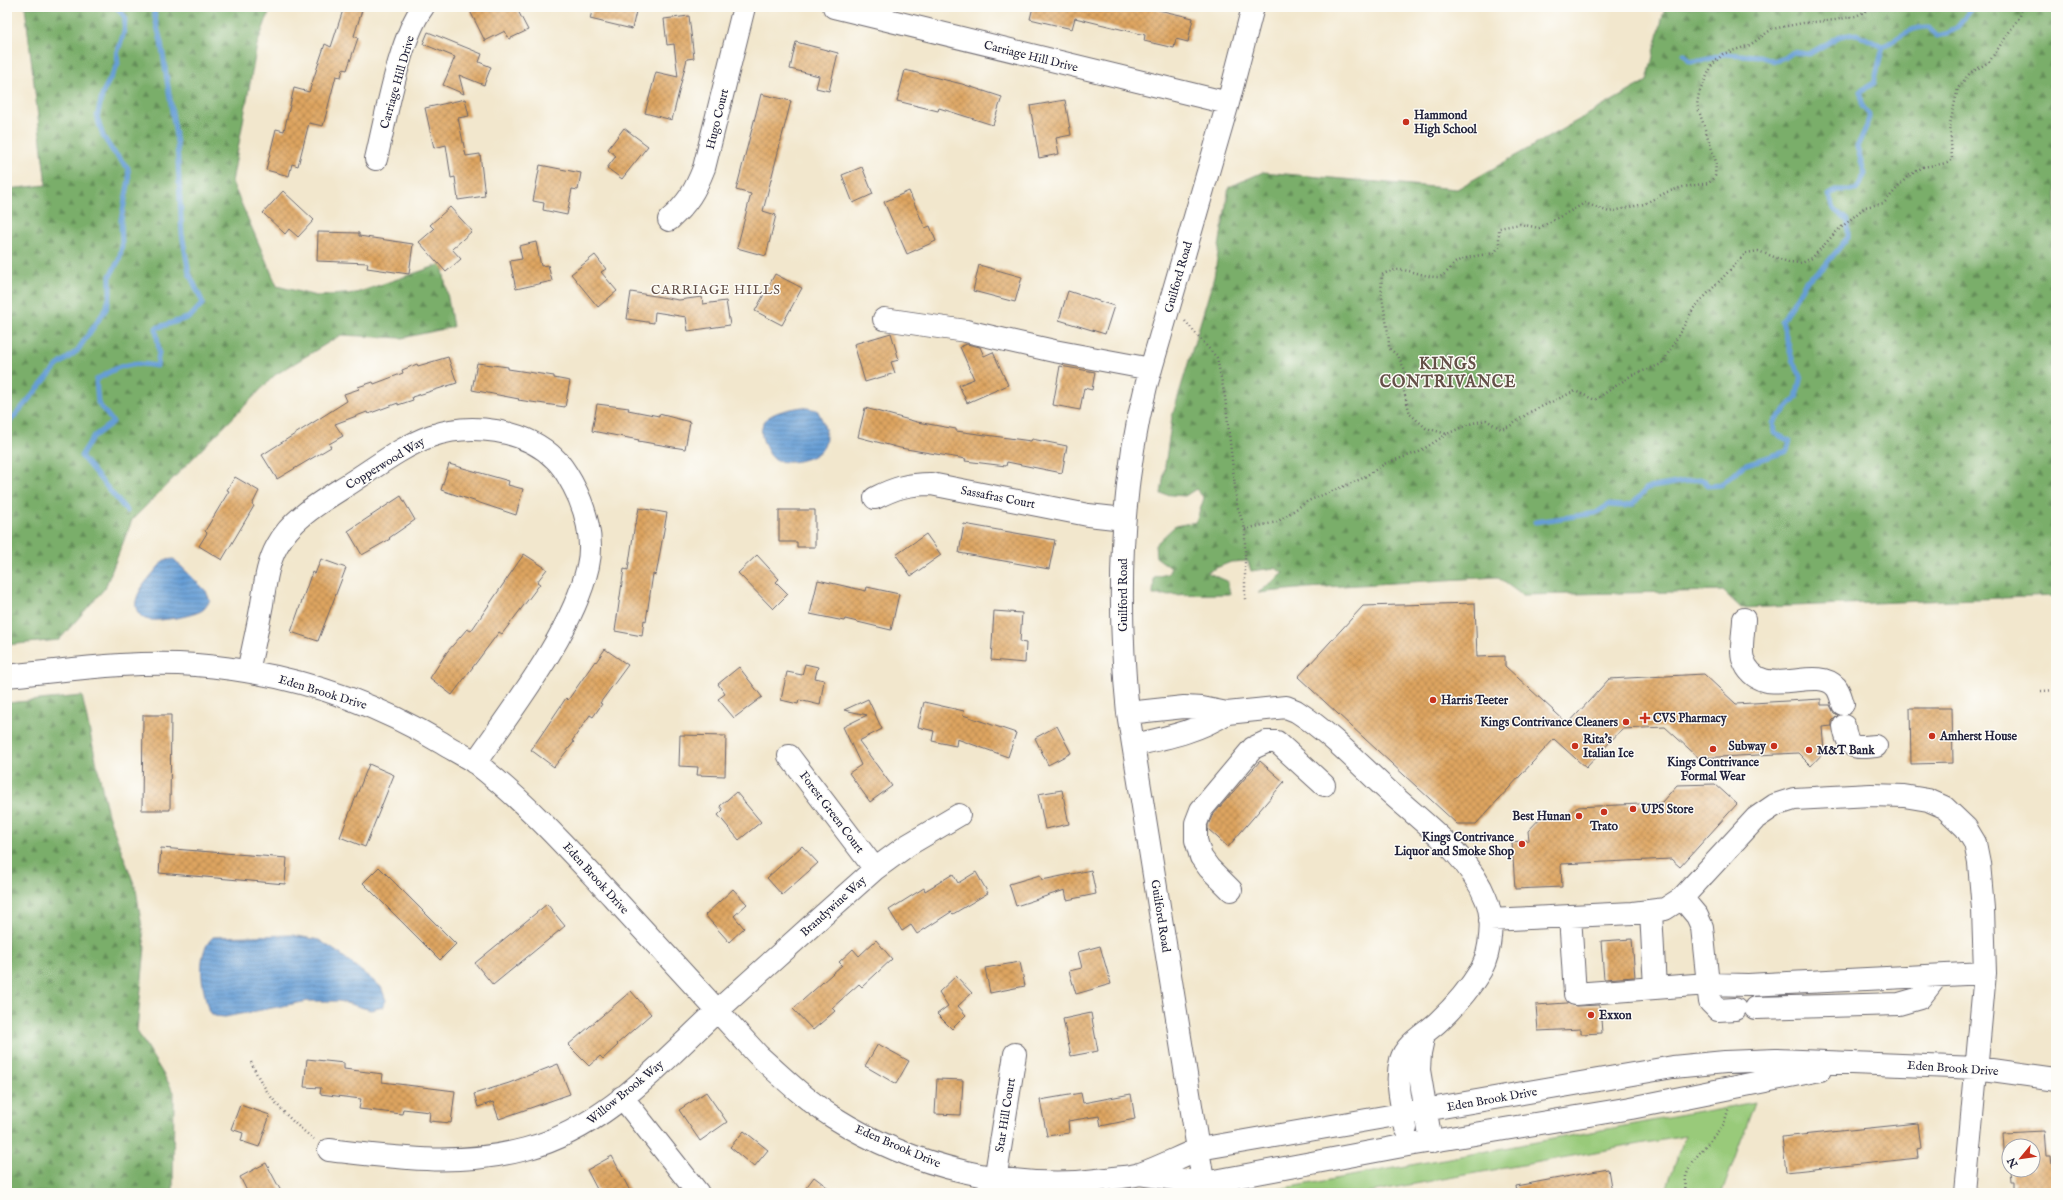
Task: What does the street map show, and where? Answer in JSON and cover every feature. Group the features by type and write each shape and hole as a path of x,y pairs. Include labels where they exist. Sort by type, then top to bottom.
{"street":[{"name":"Carriage Hill Drive","path":"376,159 400,60 409,35 423,7"},
{"name":"Hugo Court","path":"669,220 685,206 696,189 704,168 744,7"},
{"name":"Carriage Hill Drive","path":"834,7 1228,103"},
{"name":"Guilford Road","path":"1205,1188 1128,713 1123,658 1122,583 1124,519 1128,475 1135,429 1228,103 1253,7"},
{"path":"884,319 966,331 1054,351 1151,369"},
{"name":"Copperwood Way","path":"248,671 268,566 277,546 285,534 319,503 411,445 431,436 454,429 473,429 495,430 518,437 539,447 555,459 568,475 578,493 586,517 590,542 588,566 576,599 559,636 533,678 475,763"},
{"name":"Sassafras Court","path":"875,498 896,487 912,484 931,484 1088,515 1124,519"},
{"path":"1744,619 1742,657 1749,672 1759,678 1772,682 1816,679 1827,681 1835,686 1842,704"},
{"name":"Eden Brook Drive","path":"7,676 131,665 194,665 248,671 326,690 379,710 428,735 475,763 551,829 758,1055 792,1086 832,1116 866,1136 994,1185 1066,1183 1140,1174 1199,1149 1674,1067 1776,1060 1977,1068 2056,1079"},
{"path":"1128,713 1184,707 1202,708 1227,713 1286,707 1306,717 1445,842 1466,864 1486,898 1490,920 1490,942 1482,968 1453,1007 1410,1047 1401,1058 1399,1090 1408,1145"},
{"path":"1134,745 1185,734 1208,725 1227,713"},
{"path":"1844,726 1845,738 1850,745 1858,748 1876,746"},
{"path":"1231,890 1209,868 1201,857 1196,840 1196,823 1201,810 1253,748 1266,742 1277,742 1324,785"},
{"name":"Forest Green Court","path":"789,756 875,869"},
{"path":"1490,920 1651,912 1665,909 1682,898 1756,818 1775,805 1794,800 1841,796 1879,795 1928,800 1944,807 1966,828 1974,843 1979,863 1985,973 1965,1193"},
{"name":"Brandywine Way","path":"718,1011 875,869 908,845 959,815"},
{"path":"1682,898 1697,916 1702,926 1710,1002 1718,1010 1899,1004 1920,998 1937,976"},
{"path":"1651,912 1655,988"},
{"path":"1570,916 1575,994 1708,984 1748,985 1985,973"},
{"name":"Willow Brook Way","path":"329,1150 413,1159 451,1161 493,1156 527,1149 558,1138 591,1121 646,1078 718,1011"},
{"path":"1424,1034 1420,1053 1419,1070 1431,1142"},
{"name":"Star Hill Court","path":"994,1185 1015,1054"},
{"name":"Eden Brook Drive","path":"1140,1174 1205,1188 1408,1145 1631,1108 1850,1064"},
{"path":"622,1097 698,1192"}],"path":[{"path":"1447,434 1426,428 1410,414 1403,388 1405,370 1398,356 1389,348 1389,334 1383,297 1382,275 1389,271 1399,270 1414,271 1438,277 1445,274 1457,261 1494,254 1499,247 1499,228 1520,224 1539,228 1555,221 1571,209 1585,203 1609,212 1644,204 1667,192 1682,187 1709,183 1715,176 1716,162 1697,104 1699,93 1712,65 1723,54 1750,44 1772,29 1856,16 1866,11 1867,7"},
{"path":"1245,529 1277,522 1308,501 1361,479 1386,463 1419,452 1447,434 1469,424 1486,420 1501,429 1510,426 1530,412 1575,391 1595,400 1632,375 1662,364 1694,308 1746,253 1758,251 1788,262 1802,263 1812,258 1837,230 1865,207 1884,203 1907,176 1923,168 1946,163 1952,160 1950,124 1958,88 1970,73 1989,62 2020,16 2022,7"},
{"path":"1170,303 1217,358 1225,397 1237,505 1245,529 1245,600"},
{"path":"2041,691 2056,690"},
{"path":"251,1062 260,1083 274,1102 284,1110 296,1126 329,1150"},
{"path":"1685,1193 1686,1176 1692,1162 1724,1124 1729,1108 1731,1088"}],"green space":[{"path":"25,7 271,7 257,45 232,182 277,286 316,296 356,293 442,264 453,327 402,338 341,335 275,375 132,520 105,588 59,640 7,645 7,189 46,185"},
{"path":"1665,7 2056,7 2056,596 1741,608 1723,591 1522,595 1497,577 1307,588 1258,593 1284,573 1275,568 1251,571 1248,561 1231,562 1206,572 1227,581 1230,594 1153,595 1154,577 1168,574 1171,568 1156,557 1155,545 1175,526 1196,522 1204,498 1196,489 1185,496 1161,494 1172,417 1214,277 1229,187 1263,172 1457,189 1647,81"},
{"path":"82,696 108,815 136,889 145,947 137,1031 174,1092 173,1193 7,1193 7,703"},
{"path":"1755,1102 1722,1193 1665,1193 1685,1136 1364,1193 1258,1193"}],"water":[{"path":"802,407 817,410 826,434 823,448 814,456 800,461 786,462 774,459 769,454 764,443 762,426 771,416 786,410"},
{"path":"174,559 206,591 210,601 204,609 194,614 170,619 147,620 139,614 136,608 136,601 140,590 164,560"},
{"path":"292,935 319,940 340,954 381,987 386,1000 383,1007 371,1010 339,1001 308,1001 225,1017 215,1016 209,1012 204,994 202,963 207,944 213,937"}],"building":[{"path":"344,7 363,7 354,36 358,38 347,70 343,69 341,77 336,76 323,126 309,123 298,166 292,164 289,176 266,170 276,129 284,131 294,88 309,92 325,44 331,47"},
{"path":"478,7 516,7 528,30 509,39 505,31 485,41 470,11"},
{"path":"593,7 637,7 632,29 590,19"},
{"path":"1033,7 1146,7 1193,18 1188,42 1176,39 1174,48 1144,41 1145,35 1075,18 1072,29 1030,19"},
{"path":"689,16 694,58 687,59 672,120 645,113 656,72 678,77 674,44 667,45 664,19"},
{"path":"428,32 482,54 479,62 491,67 484,85 459,75 464,94 443,85 455,57 423,44"},
{"path":"796,42 838,53 829,91 816,88 819,76 790,69"},
{"path":"905,70 962,84 1002,97 993,125 939,108 938,111 897,101"},
{"path":"761,94 791,101 763,211 776,215 766,256 737,248 751,194 736,190"},
{"path":"465,99 469,116 458,118 466,156 480,154 485,196 458,200 455,177 451,178 446,145 434,148 425,108"},
{"path":"1065,100 1071,135 1056,138 1059,154 1039,158 1030,106"},
{"path":"624,128 648,146 622,179 607,168 616,156 608,149"},
{"path":"540,165 581,173 578,190 572,189 567,215 543,210 544,203 533,201"},
{"path":"862,167 873,194 853,203 842,175"},
{"path":"283,191 314,220 298,237 289,229 285,234 263,213"},
{"path":"909,191 925,228 930,226 936,241 907,254 884,202"},
{"path":"450,207 472,231 452,249 461,259 446,272 419,242 434,229 430,225"},
{"path":"318,232 359,233 359,236 413,244 409,274 367,268 368,263 317,261"},
{"path":"536,242 541,266 548,265 552,281 516,289 510,261 522,259 519,246"},
{"path":"595,255 606,269 601,272 617,291 598,307 571,274"},
{"path":"979,265 1022,277 1015,302 973,291"},
{"path":"775,274 802,288 782,325 755,311"},
{"path":"1068,291 1114,306 1105,334 1059,320"},
{"path":"631,292 679,300 702,297 703,304 726,301 730,325 688,331 686,317 655,312 654,323 627,319"},
{"path":"891,333 899,360 891,362 895,373 865,382 854,344"},
{"path":"967,344 980,347 984,356 993,352 1008,385 967,403 959,385 974,379 960,347"},
{"path":"448,357 457,383 412,397 413,400 398,405 398,403 368,414 367,412 335,424 343,436 329,444 331,447 277,479 262,455 347,401 344,394 359,389 358,387 373,382 374,384 403,373 402,370 417,364 418,366"},
{"path":"477,363 508,367 508,369 554,376 554,378 570,381 565,407 518,400 519,399 472,390"},
{"path":"1060,366 1095,372 1092,390 1084,388 1080,410 1053,405"},
{"path":"597,404 629,408 628,410 659,416 659,414 690,422 685,449 592,431"},
{"path":"865,408 917,422 956,429 956,431 1031,441 1032,439 1067,446 1062,473 1007,462 1006,466 965,461 966,459 900,448 858,437"},
{"path":"449,464 509,481 508,485 523,489 516,515 441,490"},
{"path":"235,477 259,491 252,505 254,506 222,560 199,546 207,533 205,531 229,491 227,490"},
{"path":"401,496 415,520 389,538 390,539 362,555 348,531"},
{"path":"639,508 667,513 656,575 653,574 646,621 644,620 642,636 615,631 624,569 628,570 635,523"},
{"path":"779,510 815,510 815,547 797,547 797,542 779,542"},
{"path":"964,524 1055,540 1049,569 959,553"},
{"path":"926,534 941,555 911,576 896,555"},
{"path":"524,554 547,569 537,582 540,584 502,634 499,632 452,695 430,678 447,652 467,629 471,631"},
{"path":"757,555 779,579 776,582 788,594 773,609 738,573"},
{"path":"321,559 346,568 318,641 291,632 312,572 315,574"},
{"path":"818,580 866,591 867,587 899,594 891,630 845,619 844,621 810,614"},
{"name":"Harris Teeter","path":"1475,603 1477,657 1505,656 1505,666 1568,724 1609,679 1704,674 1736,704 1821,699 1821,705 1830,705 1834,713 1838,715 1832,721 1832,726 1822,727 1824,752 1811,766 1798,753 1699,758 1665,727 1622,729 1586,768 1554,739 1476,824 1457,824 1298,677 1363,606"},
{"path":"994,611 1022,613 1020,642 1026,643 1025,663 991,660"},
{"path":"605,649 628,665 600,703 602,704 593,717 590,715 572,741 574,742 554,767 531,750 566,698 568,700"},
{"path":"805,664 818,667 815,678 824,680 820,705 799,700 798,704 781,700 787,672 802,675"},
{"path":"739,667 762,697 734,718 718,699 725,694 718,684"},
{"path":"868,699 882,729 859,741 892,786 870,802 849,773 861,765 843,727 867,715 844,710"},
{"path":"924,702 964,711 963,715 1016,733 1008,757 957,739 956,746 932,741 934,731 918,727"},
{"name":"Amherst House","path":"1910,708 1952,708 1953,763 1911,764"},
{"path":"143,715 171,715 170,810 142,810"},
{"path":"1057,726 1071,753 1048,765 1035,738"},
{"path":"680,735 726,736 725,776 697,775 698,767 679,766"},
{"path":"1260,761 1284,782 1228,847 1208,829 1208,825 1212,816"},
{"path":"369,764 394,775 365,847 340,837"},
{"path":"1715,784 1737,804 1680,867 1671,859 1561,864 1562,887 1515,889 1512,842 1529,840 1528,831 1542,816 1569,815 1576,807 1661,803 1677,785"},
{"path":"1062,790 1069,824 1045,829 1038,794"},
{"path":"736,792 761,822 739,840 718,815 723,810 720,806"},
{"path":"802,846 818,863 782,895 767,878"},
{"path":"161,848 287,858 285,884 159,873"},
{"path":"379,867 456,944 440,960 363,883"},
{"path":"1091,870 1096,894 1067,900 1065,890 1016,906 1009,884 1040,875 1042,880"},
{"path":"976,872 988,893 953,914 951,912 917,934 911,925 902,931 889,910 924,888 925,891 953,874 958,883"},
{"path":"733,889 747,904 734,916 744,928 729,942 705,915"},
{"path":"547,904 565,926 493,985 475,963"},
{"name":"Exxon","path":"1632,939 1635,977 1604,979 1601,941"},
{"path":"876,940 892,959 862,987 859,984 832,1008 835,1011 813,1030 793,1009 842,965 839,962 853,949 859,956"},
{"path":"1100,946 1111,984 1076,994 1069,971 1082,968 1078,952"},
{"path":"1020,962 1025,986 990,993 985,968"},
{"path":"956,976 972,993 958,1006 966,1015 952,1029 937,1014 948,1006 939,992"},
{"path":"631,991 651,1014 617,1044 618,1045 603,1059 600,1056 589,1066 568,1045"},
{"path":"1567,1003 1576,1006 1600,1005 1602,1033 1581,1034 1581,1029 1538,1031 1536,1005"},
{"path":"1091,1013 1098,1051 1071,1056 1063,1019"},
{"path":"878,1044 909,1061 896,1084 865,1066"},
{"path":"307,1059 344,1063 344,1069 383,1074 382,1082 455,1091 451,1123 429,1121 430,1112 403,1109 402,1114 359,1109 361,1099 320,1094 321,1088 304,1087"},
{"path":"558,1064 570,1094 499,1119 493,1102 478,1107 474,1094 509,1083"},
{"path":"937,1079 963,1080 961,1115 935,1114"},
{"path":"706,1092 727,1122 700,1141 679,1110"},
{"path":"1081,1093 1083,1103 1131,1094 1135,1119 1101,1126 1099,1116 1068,1121 1069,1133 1047,1136 1040,1100"},
{"path":"240,1105 270,1115 259,1147 241,1141 243,1133 231,1129"},
{"path":"1918,1123 1921,1149 1917,1150 1918,1158 1786,1172 1782,1137"},
{"path":"744,1131 768,1150 754,1167 730,1147"},
{"path":"2044,1131 2046,1157 2051,1157 2052,1167 2056,1167 2056,1180 2053,1181 2054,1193 2015,1193 2015,1182 2012,1182 2012,1178 2041,1178 2041,1138 2003,1138 2003,1133"},
{"path":"612,1156 631,1193 599,1193 587,1170"},
{"path":"266,1163 282,1193 248,1193 240,1177"},
{"path":"1608,1169 1612,1193 1517,1193 1516,1186"},
{"path":"814,1177 835,1193 802,1193"}],"waterway":[{"path":"7,425 57,366 77,351 106,309 110,295 110,276 119,260 122,246 121,220 129,180 128,168 112,150 103,136 97,117 103,92 118,64 117,54 124,32 125,17 116,7"},
{"path":"127,511 81,456 93,437 113,422 98,403 96,380 111,371 131,364 157,366 159,352 156,328 190,317 203,303 189,273 182,234 177,143 154,7"},
{"path":"1535,522 1596,513 1608,505 1624,506 1633,504 1647,488 1699,479 1704,480 1708,486 1721,485 1744,465 1787,451 1790,441 1774,433 1773,423 1796,398 1801,376 1793,362 1782,321 1806,281 1823,268 1848,237 1848,221 1834,209 1829,195 1837,190 1856,190 1865,174 1857,147 1869,121 1869,114 1862,106 1861,91 1874,83 1883,47 1916,28 1929,27 1936,36 1955,30 1972,7"},
{"path":"1684,54 1690,61 1701,61 1723,54 1759,56 1775,61 1785,58 1793,52 1809,54 1840,36 1857,34 1883,47"}],"place":[{"name":"Hammond High School","path":"1406,122"},
{"name":"Harris Teeter","path":"1433,700"},
{"name":"CVS Pharmacy","path":"1645,718"},
{"name":"Kings Contrivance Cleaners","path":"1626,722"},
{"name":"Amherst House","path":"1932,736"},
{"name":"Rita's Italian Ice","path":"1575,746"},
{"name":"Subway","path":"1774,746"},
{"name":"Kings Contrivance Formal Wear","path":"1713,749"},
{"name":"M&T Bank","path":"1809,750"},
{"name":"UPS Store","path":"1633,809"},
{"name":"Trato","path":"1604,812"},
{"name":"Best Hunan","path":"1579,816"},
{"name":"Kings Contrivance Liquor and Smoke Shop","path":"1522,844"},
{"name":"Exxon","path":"1591,1015"}],"district":[{"name":"CARRIAGE HILLS","path":"716,289"},
{"name":"KINGS CONTRIVANCE","path":"1448,372"}]}
